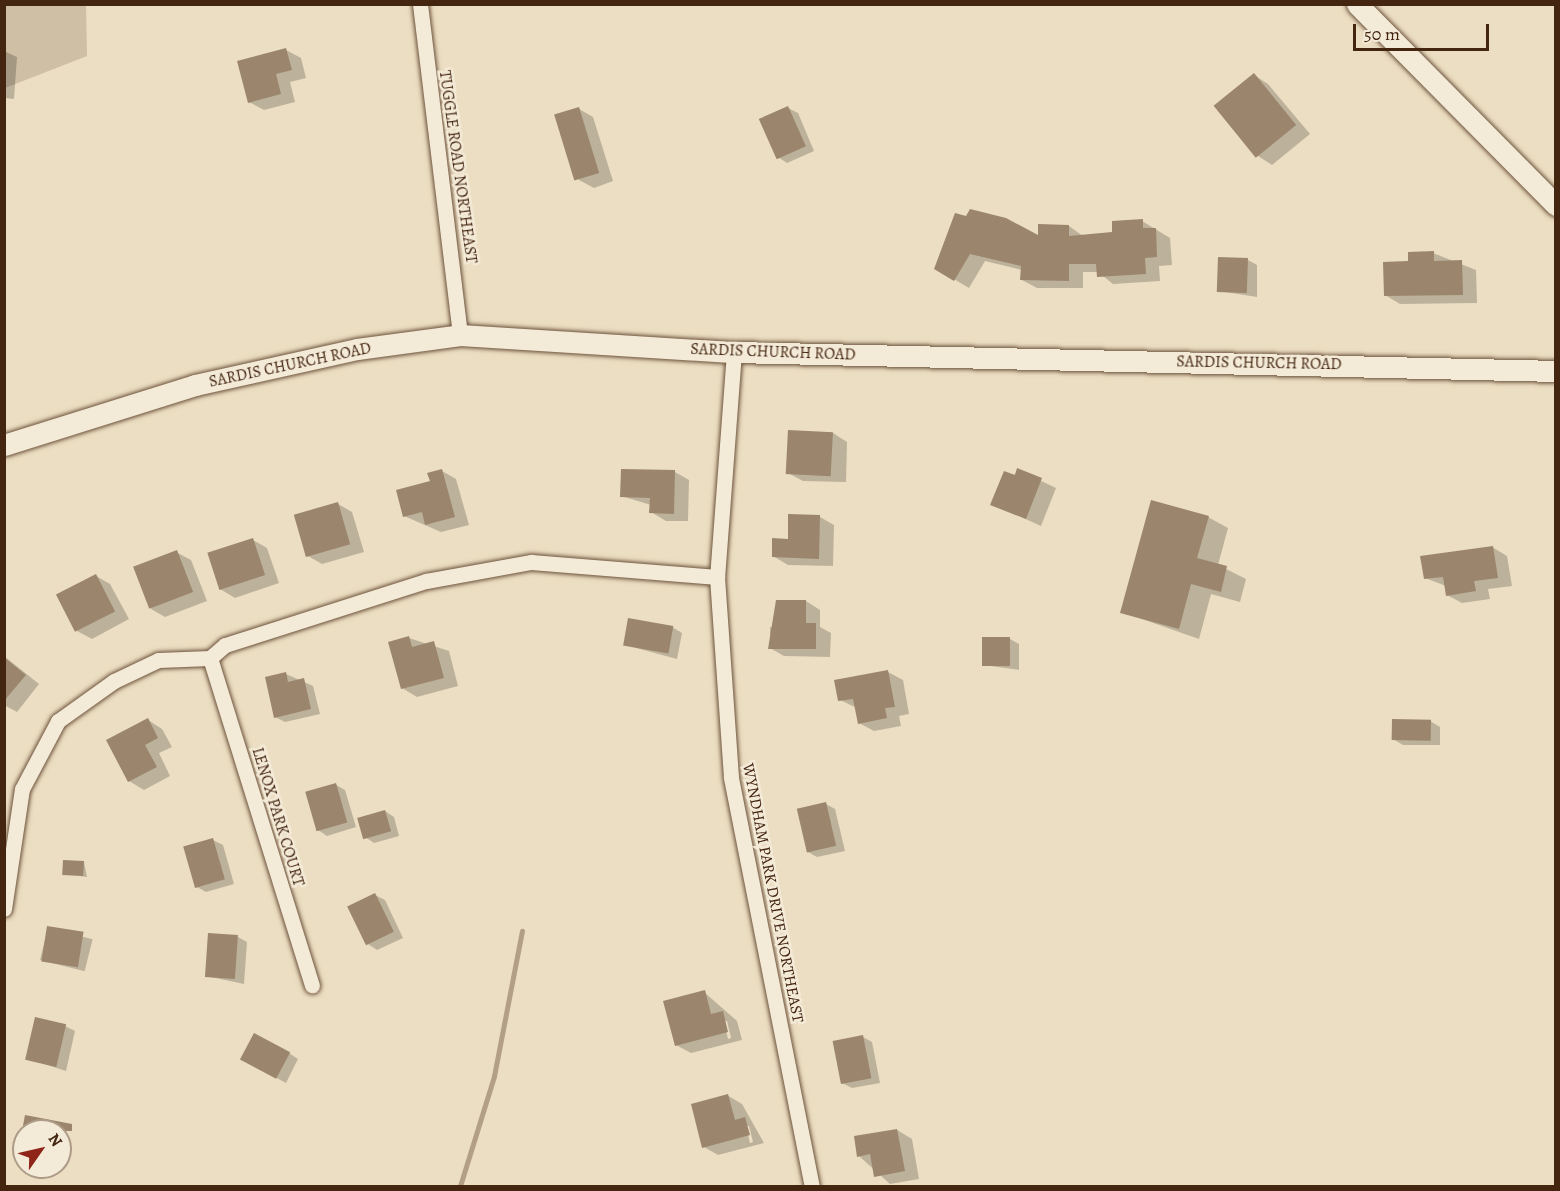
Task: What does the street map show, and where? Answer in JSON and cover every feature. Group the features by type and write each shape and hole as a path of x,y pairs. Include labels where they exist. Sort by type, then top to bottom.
{"street":[{"name":"TUGGLE ROAD NORTHEAST","path":"420,4 460,335"},
{"path":"1357,4 1556,205"},
{"name":"SARDIS CHURCH ROAD","path":"4,446 195,385 357,349 460,335 734,352 1556,371"},
{"name":"WYNDHAM PARK DRIVE NORTHEAST","path":"734,352 717,576 731,778 812,1186"},
{"path":"4,909 22,789 58,721 114,681 158,660 210,658 225,645 426,581 531,562 717,576"},
{"name":"LENOX PARK COURT","path":"210,658 312,986"}],"shaded area":[{"path":"5,4 86,5 87,56 5,88"}],"building":[{"path":"286,48 292,70 276,74 281,94 248,103 237,61"},
{"path":"1254,73 1296,125 1256,158 1214,106"},
{"path":"788,106 806,146 777,159 759,119"},
{"path":"579,107 599,173 574,181 554,115"},
{"path":"970,209 1006,218 1038,235 1038,224 1069,225 1069,236 1112,232 1112,221 1143,219 1143,228 1156,228 1157,257 1145,258 1146,274 1097,277 1096,264 1069,264 1069,281 1020,280 1021,266 970,254 954,281 934,269 955,213 966,216"},
{"path":"1434,251 1434,261 1462,260 1463,295 1384,296 1383,262 1408,261 1408,252"},
{"path":"1218,257 1248,258 1247,293 1217,292"},
{"path":"788,430 833,432 831,476 786,474"},
{"path":"1017,468 1042,478 1026,519 990,505 1004,471 1015,475"},
{"path":"442,469 455,517 425,525 422,512 403,517 396,490 430,481 427,473"},
{"path":"621,469 675,470 674,514 649,513 650,498 620,497"},
{"path":"1151,500 1209,516 1197,558 1227,566 1221,592 1191,584 1179,629 1120,613"},
{"path":"338,502 350,544 306,557 294,515"},
{"path":"788,514 820,515 819,559 772,557 772,538 788,539"},
{"path":"253,538 265,575 219,590 207,553"},
{"path":"1493,546 1498,578 1474,581 1476,591 1446,596 1443,577 1424,579 1420,556"},
{"path":"177,550 193,592 149,609 133,567"},
{"path":"96,574 115,611 75,632 56,594"},
{"path":"776,600 806,600 806,623 816,623 816,649 768,649"},
{"path":"628,618 673,626 668,654 623,646"},
{"path":"409,636 412,647 434,641 444,678 401,689 388,642"},
{"path":"982,637 1010,637 1010,666 982,666"},
{"path":"4,657 26,675 4,701"},
{"path":"888,670 895,707 885,708 887,718 858,724 853,699 838,701 834,680"},
{"path":"286,672 288,682 304,678 311,709 274,718 265,677"},
{"path":"148,718 158,738 145,745 157,767 128,782 106,740"},
{"path":"1392,719 1431,720 1431,741 1392,740"},
{"path":"336,783 347,822 317,831 305,792"},
{"path":"826,802 836,846 807,853 797,809"},
{"path":"385,810 391,831 363,839 357,818"},
{"path":"213,838 225,879 195,888 183,847"},
{"path":"63,860 84,861 83,876 62,875"},
{"path":"375,893 394,932 366,945 347,907"},
{"path":"47,926 84,932 78,967 41,962"},
{"path":"208,933 238,935 235,979 205,977"},
{"path":"705,990 711,1014 723,1011 728,1032 675,1046 663,1001"},
{"path":"35,1017 66,1024 56,1067 25,1060"},
{"path":"254,1033 290,1052 276,1079 240,1059"},
{"path":"863,1035 871,1078 841,1084 833,1041"},
{"path":"728,1094 735,1120 745,1117 750,1135 702,1148 691,1104"},
{"path":"25,1115 46,1119 24,1119"},
{"path":"897,1129 905,1171 874,1177 870,1154 857,1157 854,1136"}],"waterway":[{"path":"460,1186 494,1076 522,931"}]}
